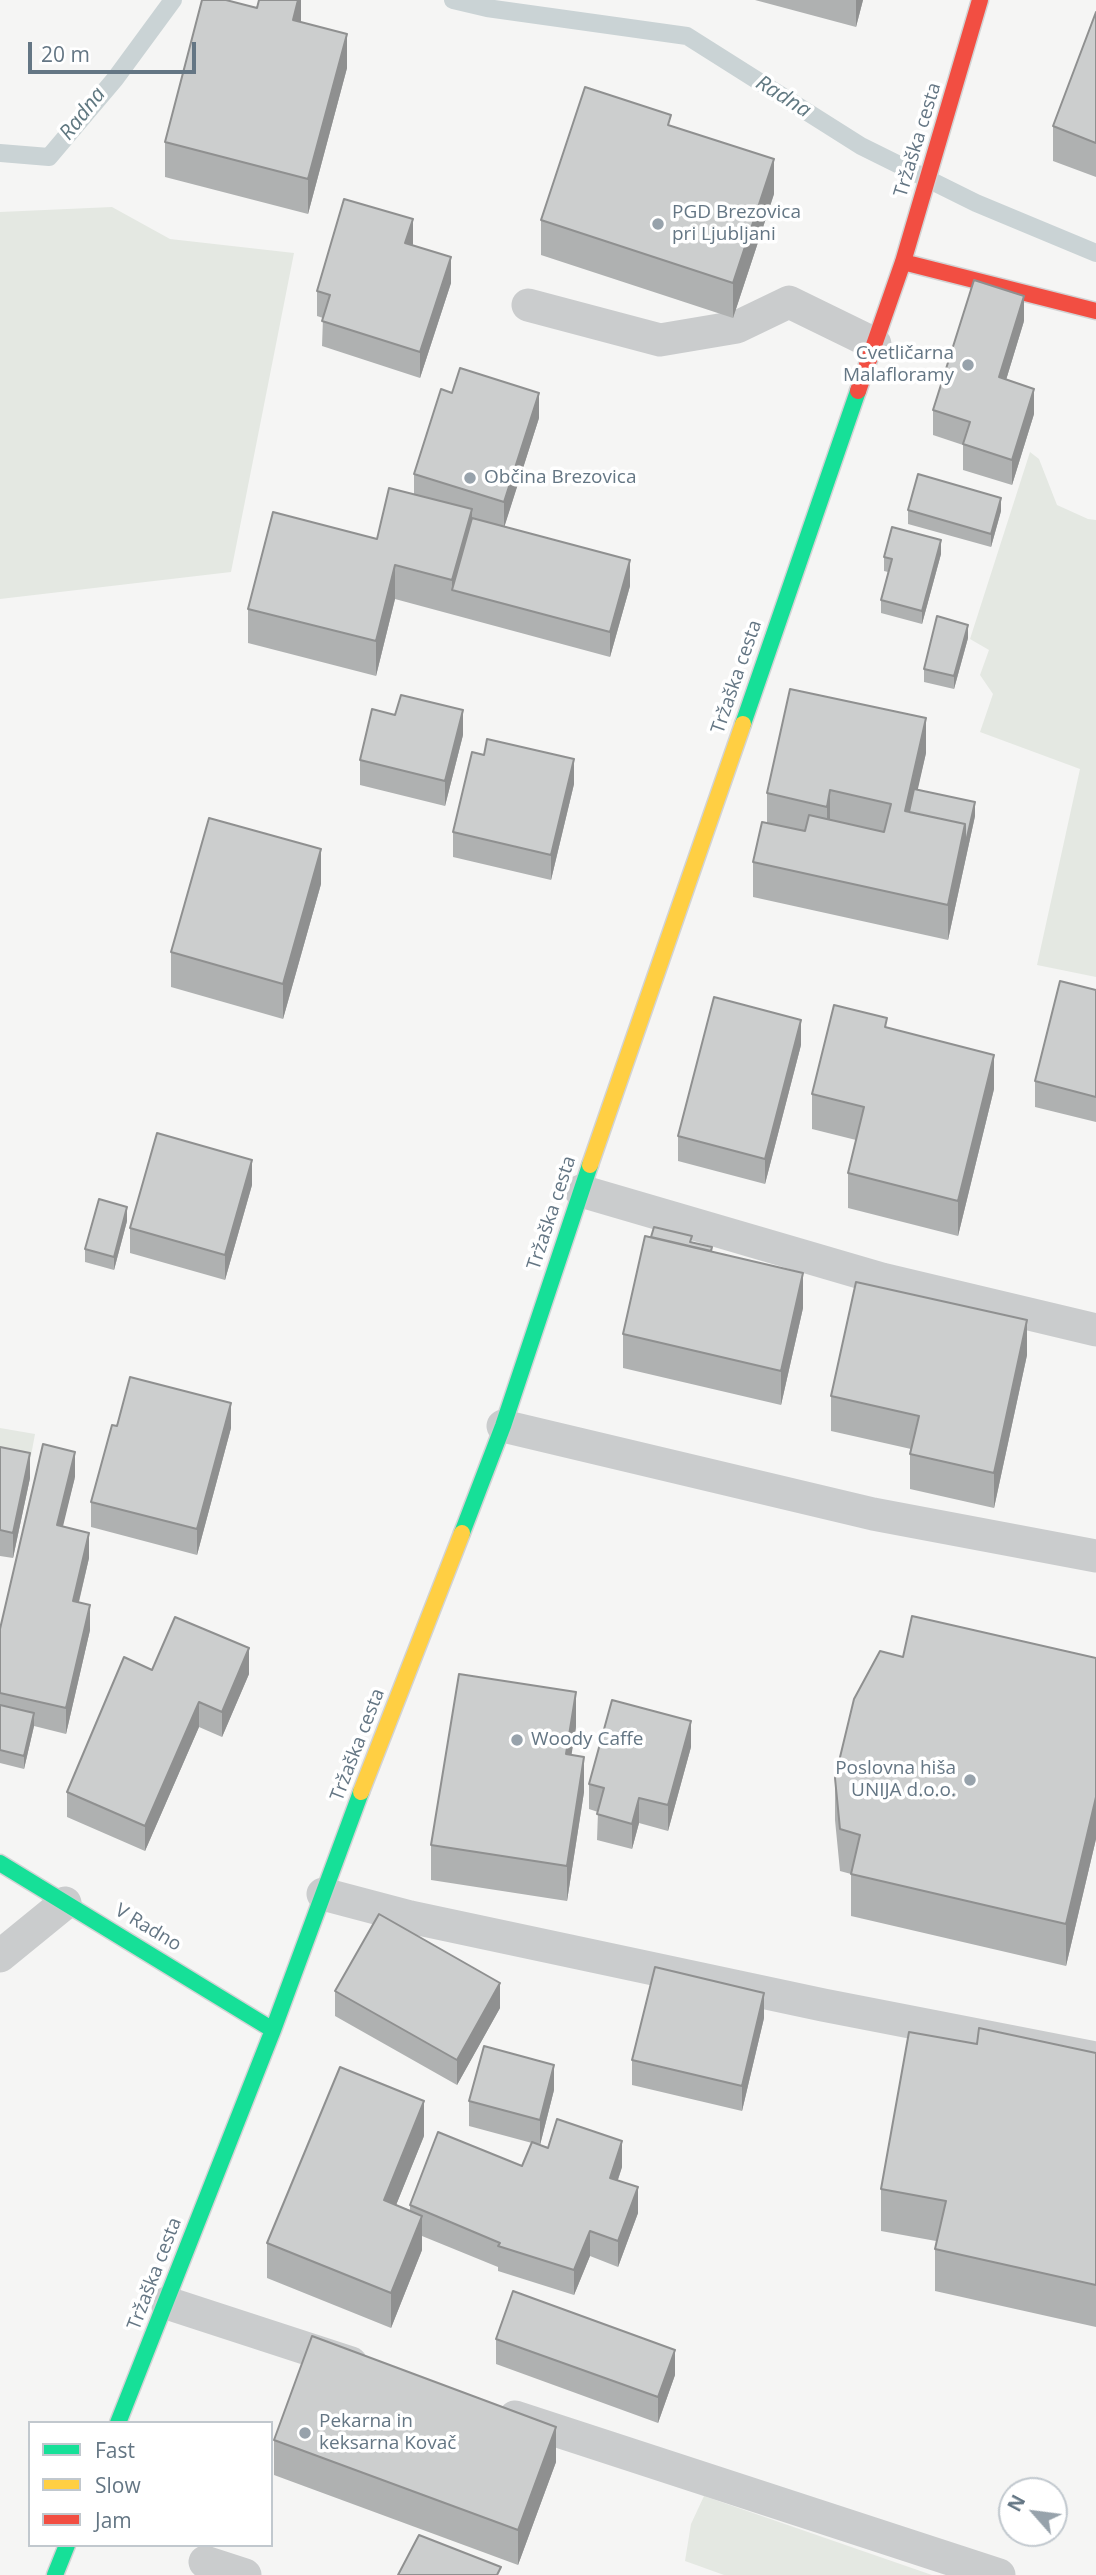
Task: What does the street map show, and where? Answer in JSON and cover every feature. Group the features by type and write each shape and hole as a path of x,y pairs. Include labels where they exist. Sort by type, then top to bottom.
{"main road":[{"name":"Tržaška cesta","path":"119,2421 273,2030 503,1426 581,1191 903,262 981,0"},
{"path":"903,262 1096,312"},
{"name":"V Radno","path":"0,1863 273,2030"},
{"path":"55,2575 66,2547"}],"lane":[{"path":"528,304 660,340 737,327 789,302 875,344"},
{"path":"581,1191 882,1279 1096,1330"},
{"path":"503,1426 873,1514 1096,1556"},
{"path":"323,1894 410,1917 809,2002 1096,2058"},
{"path":"0,1955 65,1903"},
{"path":"167,2303 378,2372"},
{"path":"484,2407 999,2575"},
{"path":"205,2562 245,2575"}],"shaded area":[{"path":"112,207 170,239 294,253 231,572 0,599 0,212"},
{"path":"1030,452 1039,459 1057,505 1096,520 1096,977 1037,965 1080,769 980,732 993,694 980,675 989,650 970,639"},
{"path":"0,1428 35,1434 30,1461 0,1458"},
{"path":"704,2496 932,2575 724,2575 685,2561 691,2524"}],"building":[{"path":"202,0 226,0 257,8 259,0 298,0 293,20 347,34 308,179 165,142"},
{"path":"1096,12 1096,143 1053,126"},
{"name":"PGD Brezovica pri Ljubljani","path":"585,87 671,115 668,125 774,159 733,283 541,220"},
{"path":"344,199 413,219 405,243 451,257 420,352 322,321 330,295 317,291"},
{"path":"974,280 1024,296 999,377 1034,389 1012,460 963,444 970,422 933,410"},
{"name":"Občina Brezovica","path":"460,368 539,393 504,502 414,474 441,389 452,393"},
{"path":"918,474 1001,498 991,534 908,510"},
{"path":"389,488 472,509 452,580 395,565 376,641 248,609 273,512 377,539"},
{"path":"472,518 630,560 610,632 452,590"},
{"path":"892,527 941,540 922,611 881,600 892,559 884,557"},
{"path":"937,616 968,625 954,676 924,669"},
{"path":"790,689 926,718 905,811 965,824 948,905 753,862 762,822 805,831 809,815 884,832 891,804 830,790 827,807 767,793"},
{"path":"401,695 463,710 445,781 360,760 372,709 395,715"},
{"path":"487,739 574,759 551,855 453,832 472,752 484,755"},
{"path":"914,789 975,802 965,846 965,824 909,812"},
{"path":"209,818 321,849 283,984 171,952"},
{"path":"1060,981 1096,990 1096,1097 1035,1081"},
{"path":"714,997 801,1020 765,1159 678,1136"},
{"path":"834,1005 887,1018 885,1027 994,1055 958,1201 848,1173 864,1107 812,1094"},
{"path":"157,1133 252,1160 225,1255 130,1228"},
{"path":"99,1199 127,1207 114,1257 85,1249"},
{"path":"654,1227 692,1236 690,1242 712,1247 711,1251 651,1237"},
{"path":"645,1236 803,1273 781,1371 623,1334"},
{"path":"856,1282 1027,1320 994,1473 910,1454 919,1416 831,1396"},
{"path":"130,1377 231,1403 197,1529 91,1502 112,1425 117,1426"},
{"path":"43,1444 75,1452 57,1525 89,1533 73,1601 90,1605 66,1708 0,1693 0,1629"},
{"path":"0,1447 30,1453 13,1533 0,1530"},
{"name":"Poslovna hiša UNIJA d.o.o.","path":"912,1616 1096,1658 1096,1797 1066,1924 851,1874 860,1835 840,1829 835,1778 854,1699 880,1651 903,1657"},
{"path":"175,1617 249,1648 222,1712 199,1702 145,1826 67,1792 124,1657 152,1670"},
{"path":"459,1674 576,1692 566,1754 584,1757 567,1866 431,1845"},
{"path":"612,1700 691,1721 668,1805 639,1798 632,1824 597,1814 604,1788 589,1784"},
{"path":"0,1705 34,1713 24,1756 0,1750"},
{"path":"379,1914 500,1983 457,2060 335,1991"},
{"path":"655,1967 764,1993 742,2086 632,2060"},
{"path":"979,2028 1096,2053 1096,2285 935,2249 946,2201 881,2189 909,2032 977,2044"},
{"path":"484,2046 554,2065 540,2120 469,2101"},
{"path":"340,2067 424,2101 384,2200 422,2216 391,2293 267,2243"},
{"path":"557,2119 622,2141 610,2178 638,2187 618,2241 590,2231 574,2270 498,2246 500,2243 410,2205 438,2132 522,2166 532,2142 548,2148"},
{"path":"513,2291 675,2350 658,2397 496,2339"},
{"path":"312,2336 556,2427 518,2530 274,2440"},
{"path":"419,2535 501,2567 497,2575 398,2575"}],"waterway":[{"name":"Radna","path":"0,153 49,157 115,79 173,0"},
{"name":"Radna","path":"453,0 487,8 687,36 861,146 976,203 1096,253"}],"traffic: fast":[{"path":"743,724 858,391"},
{"path":"462,1533 503,1426 590,1165"},
{"path":"119,2421 273,2030 361,1792"},
{"path":"0,1863 273,2030"},
{"path":"55,2575 66,2547"}],"traffic: slow":[{"path":"590,1165 743,724"},
{"path":"361,1792 462,1533"}],"traffic: jam":[{"path":"858,391 903,262 980,0"},
{"path":"903,262 1096,311"}],"place":[{"name":"PGD Brezovica pri Ljubljani","path":"658,224"},
{"name":"Cvetličarna Malafloramy","path":"968,365"},
{"name":"Občina Brezovica","path":"470,478"},
{"name":"Woody Caffe","path":"517,1740"},
{"name":"Poslovna hiša UNIJA d.o.o.","path":"970,1780"},
{"name":"Pekarna in keksarna Kovač","path":"305,2433"}]}
